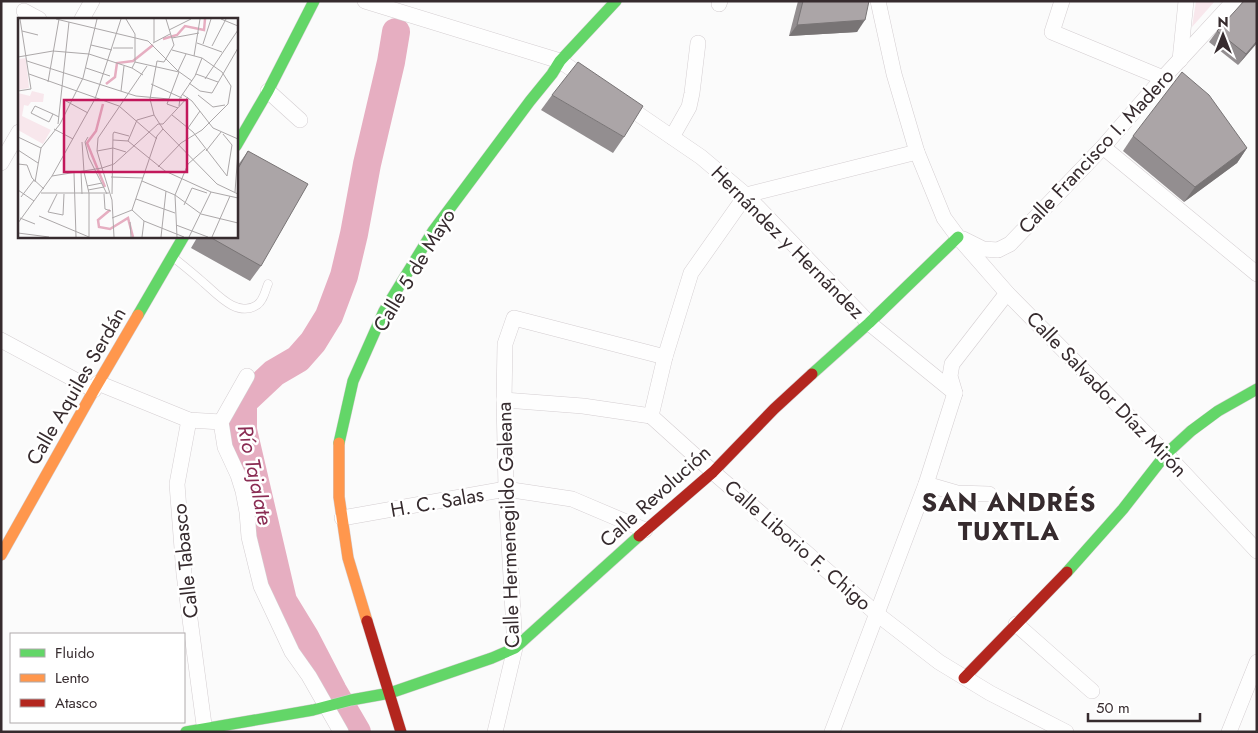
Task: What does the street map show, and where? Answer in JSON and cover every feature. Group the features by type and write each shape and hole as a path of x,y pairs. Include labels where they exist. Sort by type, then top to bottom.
{"street":[{"path":"83,18 92,1"},
{"path":"241,127 268,91 314,1"},
{"name":"Hernández y Hernández","path":"364,1 560,60 701,157 746,195 869,323 955,393"},
{"name":"Calle 5 de Mayo","path":"401,732 348,558 342,518 340,442 354,382 384,311 433,231 552,74 560,60 616,1"},
{"name":"Calle Salvador Díaz Mirón","path":"878,1 894,74 917,152 944,218 958,237 1007,293 1166,454 1257,551"},
{"path":"1062,1 1052,32 1163,78"},
{"name":"Calle Francisco I. Madero","path":"958,237 983,248 998,250 1010,244 1103,147 1180,60 1186,1"},
{"path":"1180,60 1234,1"},
{"path":"24,11 37,18"},
{"path":"672,137 689,107 698,43"},
{"path":"268,91 300,120"},
{"path":"1,163 18,134"},
{"path":"1103,147 1257,274"},
{"path":"504,400 583,406 652,416 665,357 691,273 746,195 917,152"},
{"name":"Calle Revolución","path":"186,732 205,730 390,693 492,658 515,648 645,530 714,472 774,409 869,323 958,237"},
{"name":"Calle Aquiles Serdán","path":"1,555 183,238"},
{"path":"985,269 1010,244"},
{"path":"832,732 926,484 955,393 950,376 952,364 1007,293"},
{"name":"Calle Hermenegildo Galeana","path":"495,732 515,648 506,489 504,400 505,344 514,318 665,357"},
{"path":"1,340 96,387 189,420 221,422"},
{"path":"247,376 221,422 225,447 243,491 249,537 261,586 292,652 329,706 341,732"},
{"path":"964,678 1077,562 1123,509 1166,454 1191,431 1218,411 1257,389"},
{"name":"Calle Liborio F. Chigo","path":"652,416 877,614 939,662 990,693 1066,732"},
{"name":"Calle Tabasco","path":"189,420 177,484 184,574 205,730"},
{"path":"926,484 957,493 989,494"},
{"name":"H. C. Salas","path":"342,518 506,489 572,498 645,530"},
{"path":"1016,624 1092,692"},
{"path":"1230,732 1257,662"}],"lane":[{"path":"172,256 224,301 235,306 246,308 257,305 262,299 268,284"}],"shaded area":[{"path":"1196,1 1215,1 1192,27"}],"building":[{"path":"803,1 869,1 865,20 797,25"},
{"path":"1244,1 1257,1 1257,41 1246,54 1217,31"},
{"path":"578,62 643,106 624,137 552,95"},
{"path":"1182,72 1209,95 1247,148 1195,187 1133,136"},
{"path":"248,151 308,184 261,266 212,238 238,238 238,168"}],"waterway":[{"name":"Río Tajalate","path":"357,732 283,601 243,430 243,402 274,373 298,359 313,342 329,316 344,276 354,234 367,164 391,62 396,32"}],"traffic: fast":[{"path":"238,143 268,91 314,1"},
{"path":"339,443 353,381 384,311 433,231 560,61 616,1"},
{"path":"812,374 869,323 958,237"},
{"path":"138,315 183,238"},
{"path":"1067,572 1123,509 1166,454 1191,431 1218,411 1257,389"},
{"path":"186,732 313,710 351,700 390,693 492,658 515,648 639,536"}],"traffic: slow":[{"path":"1,555 138,315"},
{"path":"339,443 339,497 348,558 367,621"}],"traffic: jam":[{"path":"639,536 713,472 774,409 812,374"},
{"path":"964,678 1067,572"},
{"path":"367,621 401,732"}],"district":[{"name":"SAN ANDRÉS TUXTLA","path":"1009,516"}]}
